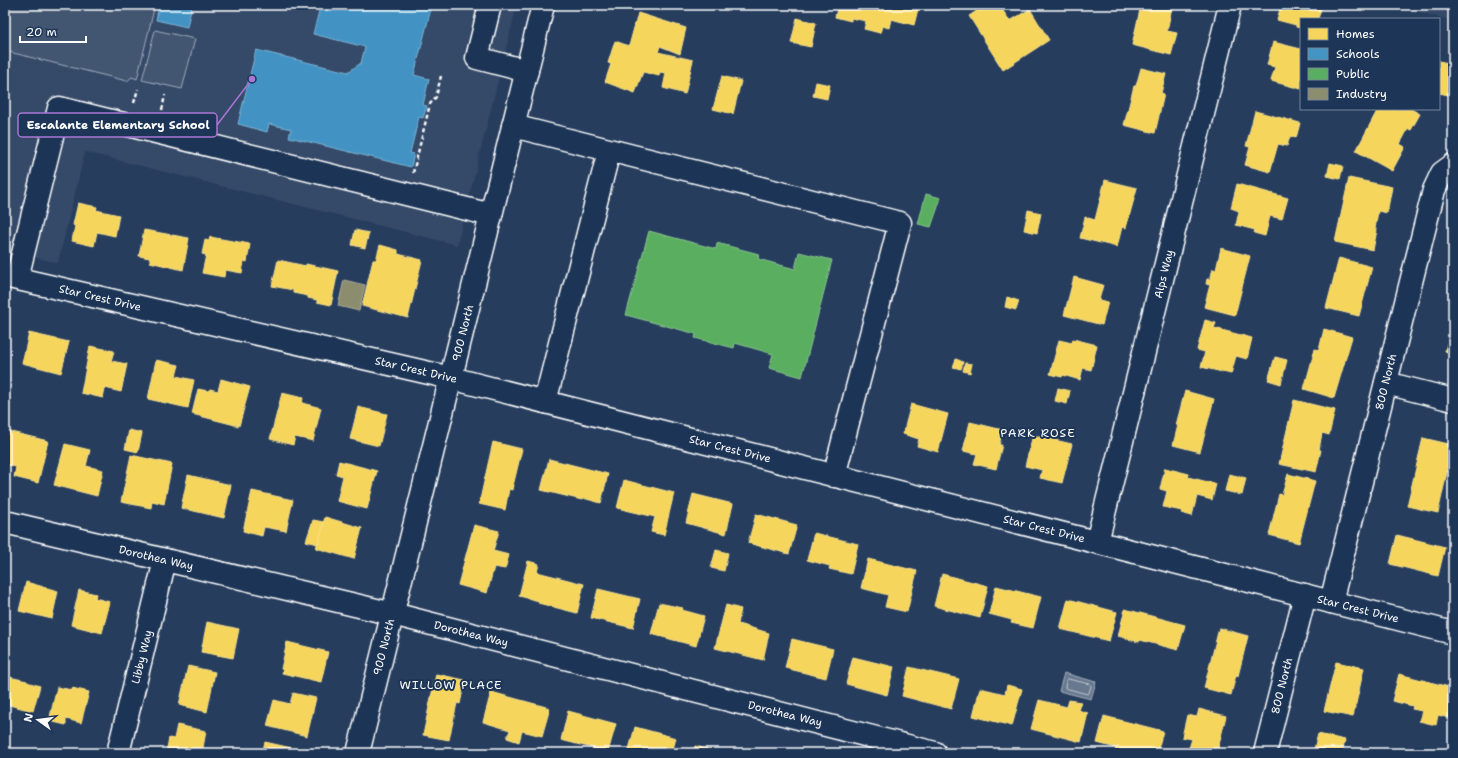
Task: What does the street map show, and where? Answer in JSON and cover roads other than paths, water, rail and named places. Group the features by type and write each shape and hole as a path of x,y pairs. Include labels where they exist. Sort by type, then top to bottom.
{"street":[{"path":"490,5 477,58 527,71"},
{"name":"900 North","path":"358,753 543,5"},
{"name":"Alps Way","path":"1097,542 1230,5"},
{"path":"11,277 59,108 491,215"},
{"path":"513,126 900,223 834,476"},
{"path":"545,402 609,151"},
{"name":"800 North","path":"1331,602 1434,190 1442,173 1451,166"},
{"name":"Star Crest Drive","path":"11,277 451,378 1453,633"},
{"path":"1386,383 1453,400"},
{"name":"Dorothea Way","path":"5,522 393,614 935,753"},
{"name":"Libby Way","path":"118,753 165,560"},
{"name":"800 North","path":"1265,753 1305,595"}],"water":[{"path":"1064,673 1096,682 1091,699 1059,691"}],"place":[{"name":"Escalante Elementary School","path":"252,79"}],"district":[{"name":"PARK ROSE","path":"1038,433"},
{"name":"WILLOW PLACE","path":"451,685"}]}
